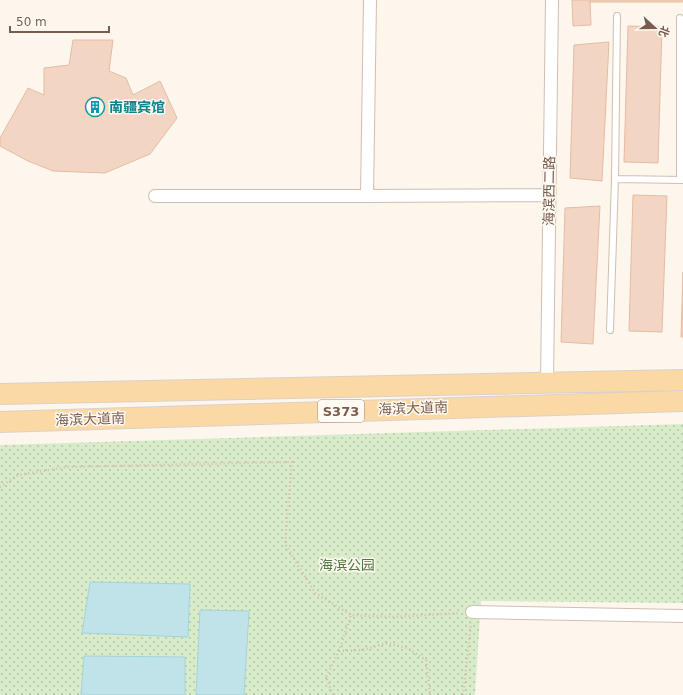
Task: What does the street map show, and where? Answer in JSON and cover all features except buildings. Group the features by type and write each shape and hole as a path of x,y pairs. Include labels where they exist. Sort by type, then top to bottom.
{"main road":[{"name":"海滨大道南","path":"0,394 683,380"},
{"name":"海滨大道南","path":"0,422 683,400"}],"street":[{"path":"367,196 370,0"},
{"name":"海滨西二路","path":"547,383 552,0"},
{"path":"155,196 549,195"},
{"path":"472,612 683,616"}],"lane":[{"path":"610,330 615,179 617,16"},
{"path":"615,179 681,180 680,18"}],"path":[{"path":"0,487 18,475 67,467 292,462 285,544 314,593 351,615 394,617 472,612 463,695"},
{"path":"333,695 326,677 339,651 351,615"},
{"path":"339,651 362,650 387,643 407,648 426,660 430,695"}],"green space":[{"name":"海滨公园","path":"683,424 683,603 481,601 475,695 0,695 0,445"}],"water":[{"path":"90,582 190,584 188,637 82,633"},
{"path":"200,610 249,611 244,695 196,695"},
{"path":"84,656 185,657 185,695 81,695"}],"place":[{"name":"南疆宾馆","path":"95,107"}]}
